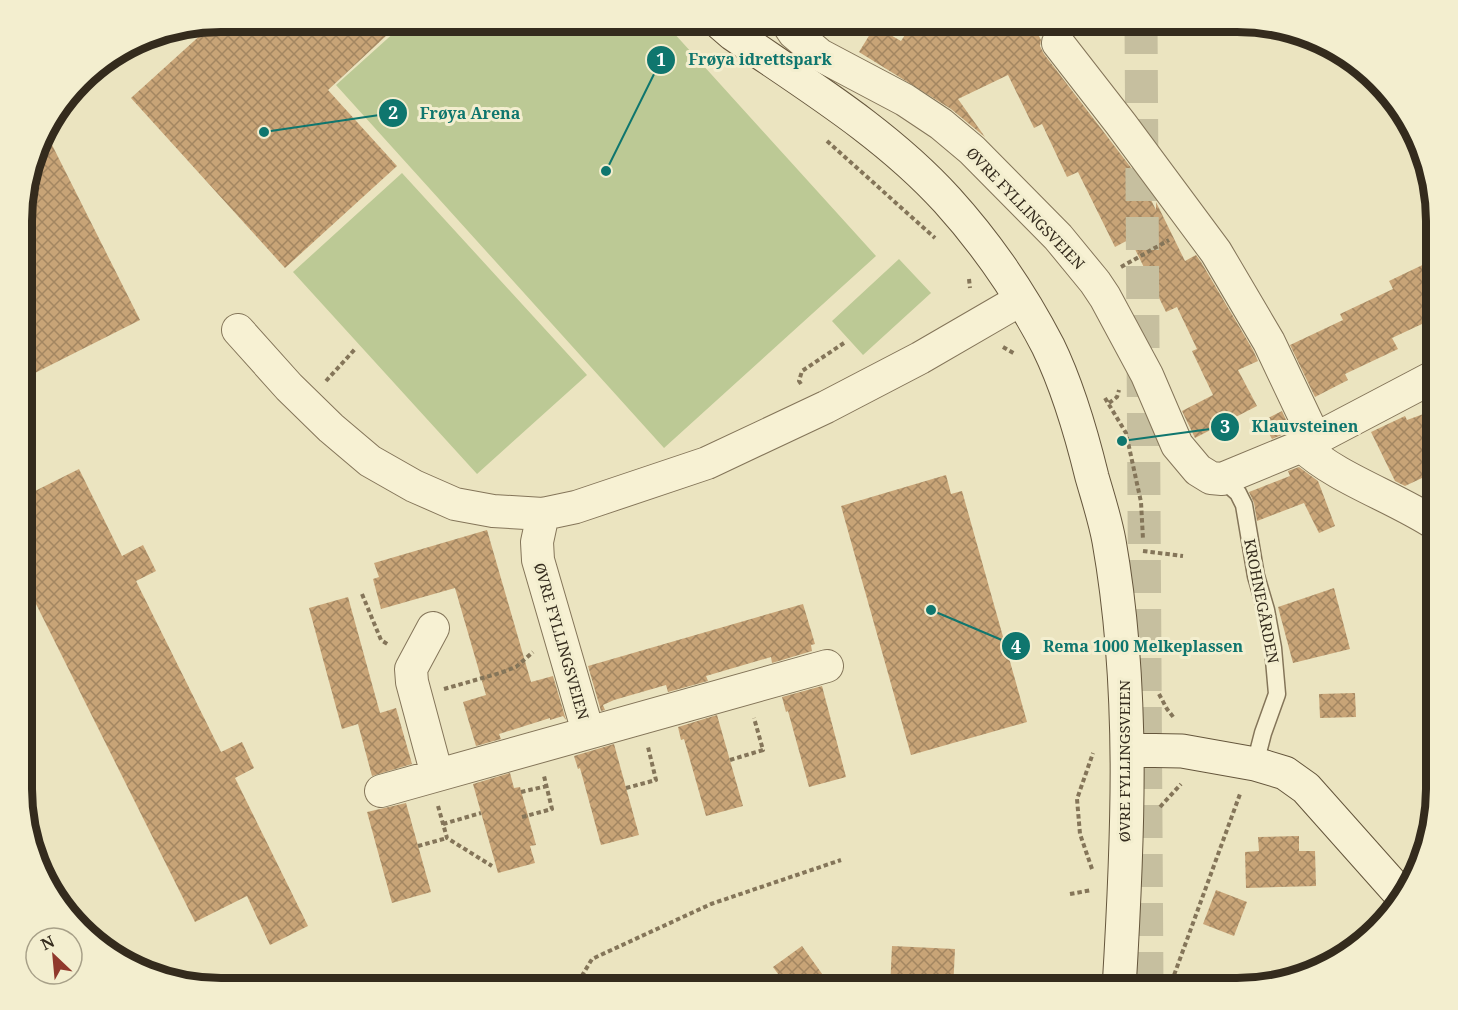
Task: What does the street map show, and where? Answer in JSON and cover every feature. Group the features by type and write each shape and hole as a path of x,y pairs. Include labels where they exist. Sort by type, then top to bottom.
{"main road":[{"name":"ØVRE FYLLINGSVEIEN","path":"731,32 849,114 894,150 946,199 985,245 1020,300 1048,346 1068,392 1108,540 1121,635 1125,695 1112,747 1125,886 1120,978"},
{"path":"1112,747 1182,751 1255,764 1285,773 1306,788 1397,890"}],"street":[{"name":"ØVRE FYLLINGSVEIEN","path":"793,32 820,55 905,100 941,124 972,150 1059,237 1105,297 1147,375 1177,445 1198,470 1211,478 1222,479"},
{"path":"1058,44 1216,252 1269,342 1308,443 1317,460 1426,518"},
{"path":"238,330 289,387 331,428 370,461 414,486 455,504 493,511 543,514 576,507 707,463 815,412 920,358 1020,300"},
{"path":"1222,479 1308,443 1426,381"},
{"name":"ØVRE FYLLINGSVEIEN","path":"543,514 537,542 538,556 588,732"},
{"path":"433,628 411,669 434,776"},
{"name":"ØVRE FYLLINGSVEIEN","path":"381,791 827,666"}],"lane":[{"name":"KROHNEGÅRDEN","path":"1222,479 1238,493 1244,505 1256,576 1266,610 1273,648 1277,694 1255,764"}],"path":[{"path":"822,136 943,245"},
{"path":"1125,265 1143,255"},
{"path":"969,275 970,288"},
{"path":"815,412 799,381 802,371 844,343"},
{"path":"341,366 356,348"},
{"path":"1104,396 1126,433 1144,524 1143,561"},
{"path":"1143,551 1183,556"},
{"path":"362,594 381,640 415,662"},
{"path":"416,697 516,667 536,649 562,641"},
{"path":"730,760 763,750 745,689"},
{"path":"1158,692 1167,709 1181,722"},
{"path":"626,788 656,780 640,718"},
{"path":"522,817 552,809 537,747"},
{"path":"1096,877 1080,834 1077,799 1083,779 1112,747"},
{"path":"1173,978 1242,787 1255,764"},
{"path":"434,776 447,838 492,866"},
{"path":"1158,809 1180,784 1190,784"},
{"path":"521,792 547,786"},
{"path":"443,824 481,813"},
{"path":"418,846 447,838"},
{"path":"581,978 592,959 711,904 841,860"},
{"path":"1070,894 1093,890 1100,885"}],"green space":[{"path":"395,32 673,32 876,256 664,448 336,85"},
{"path":"402,173 587,375 477,474 293,272"},
{"path":"899,259 931,293 863,355 832,321"}],"building":[{"path":"390,32 328,90 397,166 285,268 131,98 203,33"},
{"path":"871,32 885,32 901,41 907,32 1037,32 1044,54 1142,182 1156,210 1156,202 1185,261 1196,255 1201,262 1253,350 1258,361 1238,370 1257,406 1195,438 1182,411 1213,395 1192,351 1197,349 1177,307 1166,312 1130,239 1115,247 1078,172 1067,177 1042,124 1034,128 1008,75 958,99 985,137 951,109 859,52"},
{"path":"50,140 140,320 32,374 33,196 38,172"},
{"path":"1426,263 1426,322 1392,338 1398,349 1345,374 1348,380 1315,397 1290,345 1343,320 1340,314 1393,289 1389,281"},
{"path":"1282,411 1291,431 1272,439 1262,421"},
{"path":"1426,413 1426,476 1405,486 1395,481 1371,432 1405,416 1407,420"},
{"path":"1299,467 1318,481 1335,526 1319,533 1304,503 1257,521 1254,503 1249,492 1290,476 1288,471"},
{"path":"79,469 122,556 143,545 156,571 136,581 221,752 242,742 254,768 235,778 308,926 270,945 247,896 195,922 32,596 32,492"},
{"path":"946,475 951,494 962,491 1027,722 911,755 841,506"},
{"path":"487,530 531,682 553,676 566,720 563,716 550,720 550,718 499,734 501,739 476,746 463,702 486,695 455,588 381,609 373,579 379,577 374,563"},
{"path":"1334,588 1350,649 1293,663 1278,607"},
{"path":"348,597 380,713 396,708 412,764 372,776 358,724 342,729 309,608"},
{"path":"803,604 815,644 811,645 812,651 772,663 771,657 706,676 708,681 668,692 666,685 614,700 603,705 605,710 601,711 588,666"},
{"path":"822,686 846,777 809,787 782,697"},
{"path":"1355,693 1356,717 1320,718 1319,694"},
{"path":"717,715 743,806 706,816 684,739 681,740 678,727"},
{"path":"614,744 639,835 601,845 580,768 578,769 574,756"},
{"path":"510,773 514,788 520,787 536,845 530,846 535,863 498,873 473,784"},
{"path":"406,803 431,892 392,903 367,812"},
{"path":"1299,836 1299,851 1315,851 1316,886 1246,888 1245,852 1259,851 1258,837"},
{"path":"1216,890 1247,902 1234,936 1203,924"},
{"path":"802,946 825,978 781,978 773,967"},
{"path":"892,946 955,949 954,978 891,978"}],"tunnel":[{"path":"1141,32 1147,978"}],"place":[{"name":"Frøya Arena","path":"264,132"},
{"name":"Frøya idrettspark","path":"606,171"},
{"name":"Klauvsteinen","path":"1122,441"},
{"name":"Rema 1000 Melkeplassen","path":"931,610"}]}
